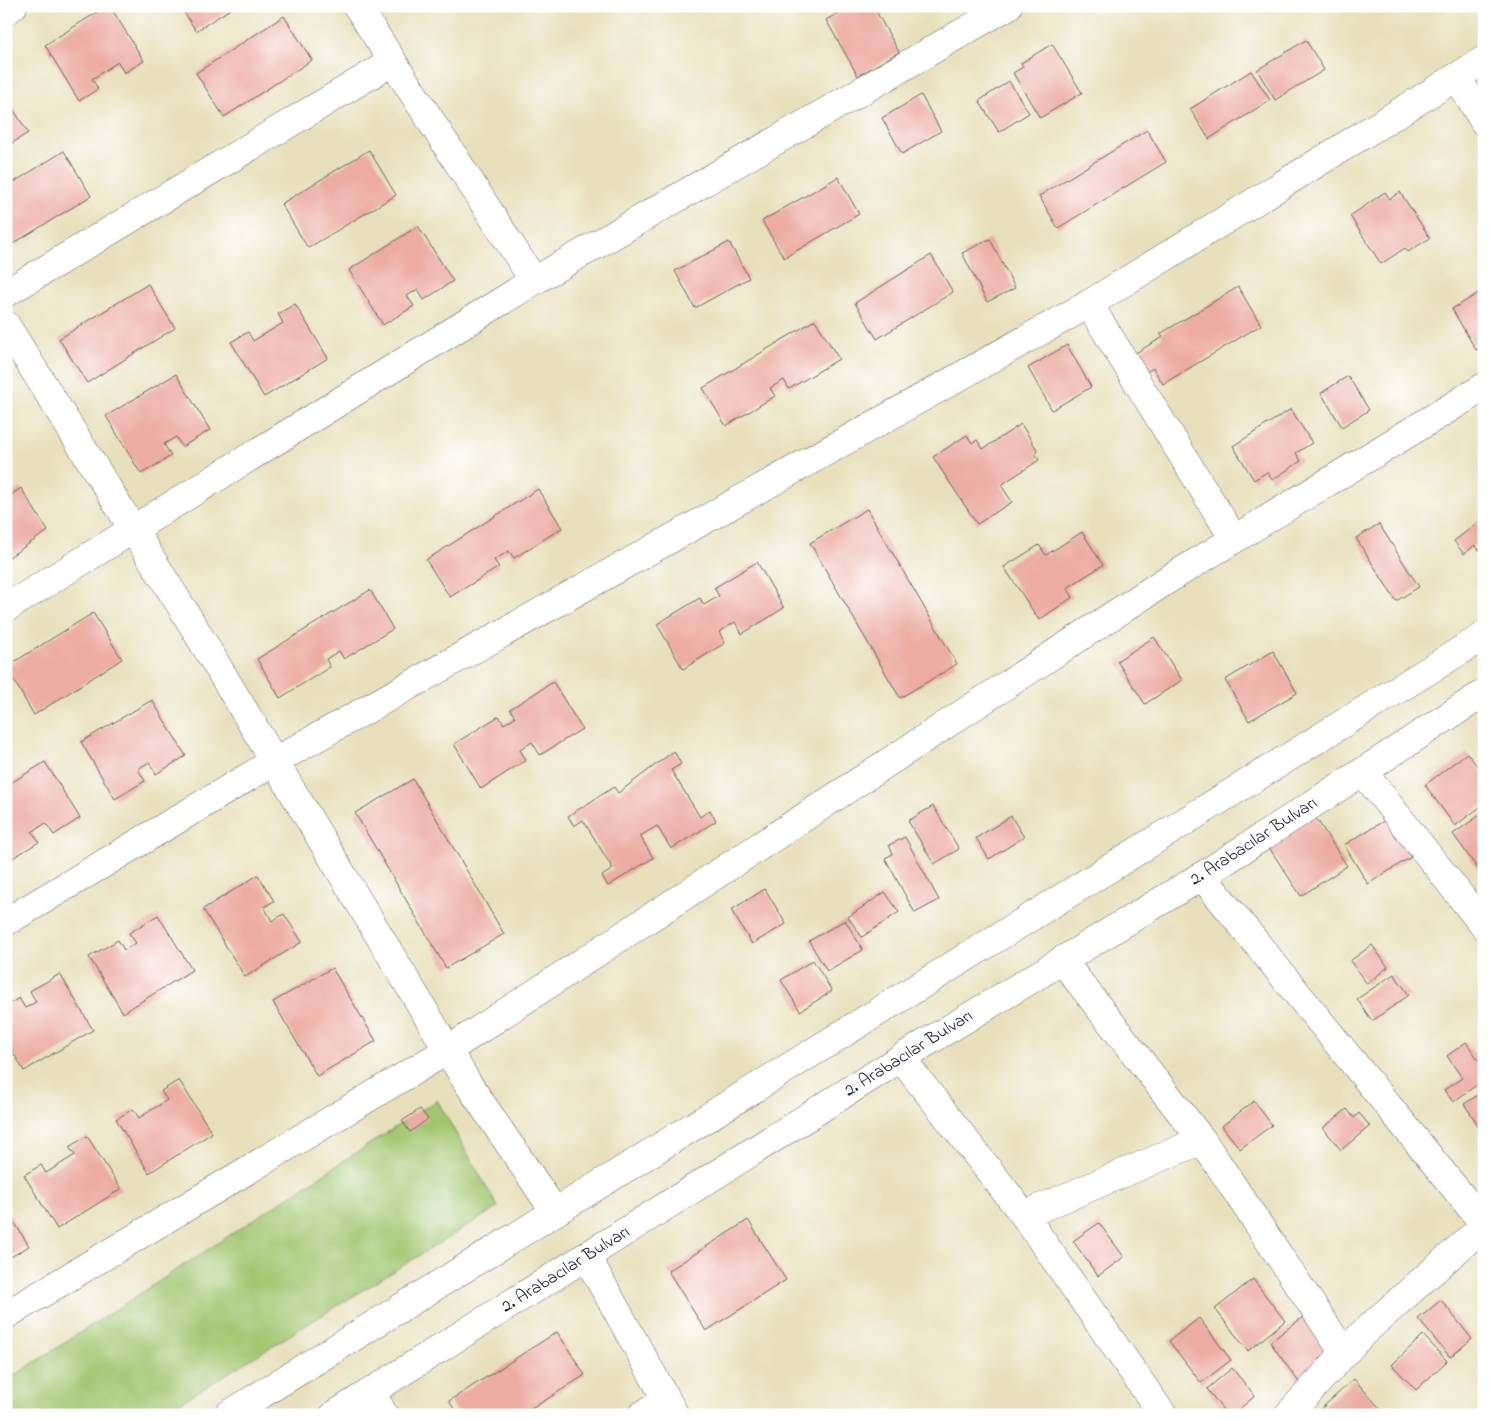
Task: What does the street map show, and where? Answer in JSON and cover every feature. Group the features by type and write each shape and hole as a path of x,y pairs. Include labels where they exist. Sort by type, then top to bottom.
{"street":[{"path":"6,11 13,6"},
{"path":"357,6 534,281"},
{"path":"6,608 134,531 534,281 1008,6"},
{"path":"6,922 275,761 1089,304 1484,60"},
{"path":"6,293 392,62"},
{"path":"1457,76 1484,122"},
{"path":"1089,304 1234,539"},
{"path":"6,325 275,761 467,1082 555,1212"},
{"path":"6,1315 448,1050 1147,593 1484,387"},
{"path":"228,1415 1484,636"},
{"name":"2. Arabacılar Bulvarı","path":"334,1415 378,1404 587,1257 902,1058 1202,876 1484,693"},
{"path":"1362,772 1484,926"},
{"path":"1202,876 1484,1225 1363,1332 1288,1415"},
{"path":"1062,960 1202,1140 1344,1353"},
{"path":"902,1058 1024,1215 1163,1415"},
{"path":"1024,1215 1202,1140"},
{"path":"587,1257 670,1408 642,1415"}],"green space":[{"path":"437,1100 498,1207 160,1415 6,1415 6,1381"}],"building":[{"path":"107,6 110,6 144,61 124,73 118,62 92,79 98,89 79,101 45,45"},
{"path":"180,6 235,6 196,31"},
{"path":"850,6 873,6 899,52 858,76 826,20"},
{"path":"284,16 312,60 224,117 196,73"},
{"path":"1306,40 1324,70 1275,100 1257,70"},
{"path":"1052,44 1082,93 1040,118 1013,73 1023,67 1021,63"},
{"path":"1251,71 1270,100 1209,139 1190,109"},
{"path":"1009,81 1029,113 999,132 979,101"},
{"path":"921,95 941,131 902,154 882,118"},
{"path":"6,97 28,133 6,147"},
{"path":"1147,130 1166,162 1058,228 1039,196"},
{"path":"369,150 396,195 308,248 281,204"},
{"path":"64,151 91,196 6,248 6,187"},
{"path":"838,177 859,214 784,258 762,221"},
{"path":"1385,192 1390,199 1400,192 1430,238 1408,252 1405,248 1381,264 1350,216"},
{"path":"418,226 453,281 424,300 418,289 407,296 414,306 383,325 349,270"},
{"path":"990,239 1015,288 987,302 962,253"},
{"path":"729,242 749,278 695,308 675,271"},
{"path":"931,255 953,292 877,339 855,303"},
{"path":"148,284 175,328 87,383 59,339"},
{"path":"1238,287 1261,325 1163,384 1153,368 1145,373 1134,354 1163,337 1160,334"},
{"path":"1484,290 1484,346 1476,350 1452,309"},
{"path":"295,304 328,358 264,397 231,342 248,332 253,341 283,323 278,314"},
{"path":"815,320 839,359 789,389 784,380 770,388 775,396 726,426 703,388"},
{"path":"1067,345 1091,387 1052,410 1028,368"},
{"path":"176,374 210,430 182,447 176,437 164,444 171,456 141,474 106,416"},
{"path":"1348,376 1369,410 1342,427 1321,393"},
{"path":"1291,409 1312,443 1296,453 1301,461 1272,480 1267,472 1254,480 1233,446"},
{"path":"1021,424 1038,451 1035,453 1039,460 1001,485 1012,502 977,524 933,457 967,435 972,443 977,440 983,449"},
{"path":"21,488 48,531 6,559 6,498"},
{"path":"538,489 562,528 514,558 509,551 494,560 499,567 450,597 426,560"},
{"path":"867,509 957,664 900,698 810,543"},
{"path":"1484,518 1484,547 1479,550 1475,545 1464,554 1454,541"},
{"path":"1379,524 1419,587 1396,601 1356,538"},
{"path":"1082,532 1103,565 1067,588 1073,597 1039,620 1004,567 1039,545 1046,555"},
{"path":"757,562 784,608 742,634 735,622 719,632 725,643 683,669 657,624 700,598 704,605 719,596 714,588"},
{"path":"370,590 393,629 344,659 339,651 326,659 330,667 280,698 257,659"},
{"path":"93,613 122,659 34,715 6,667"},
{"path":"1154,637 1182,680 1145,704 1117,661"},
{"path":"1273,651 1297,693 1249,721 1225,680"},
{"path":"553,682 582,729 540,755 532,742 520,750 526,760 481,789 454,744 499,716 504,724 515,717 510,709"},
{"path":"152,700 186,756 156,774 149,762 138,769 145,781 115,799 81,742"},
{"path":"674,751 681,764 671,770 700,817 710,810 716,821 671,849 657,826 640,836 653,858 608,886 602,876 613,869 583,820 574,826 568,816 614,787 618,793"},
{"path":"1467,753 1484,775 1484,804 1455,826 1425,785"},
{"path":"45,762 80,818 54,835 46,823 32,832 39,842 11,859 6,851 6,786"},
{"path":"413,779 504,934 446,968 355,813"},
{"path":"933,806 959,849 934,864 908,821"},
{"path":"1312,812 1347,866 1301,896 1266,843"},
{"path":"1484,812 1484,865 1478,869 1453,834"},
{"path":"1011,816 1024,837 989,859 976,838"},
{"path":"1387,819 1411,857 1368,884 1344,845"},
{"path":"905,837 939,900 915,913 885,858 893,854 889,845"},
{"path":"258,875 274,901 264,907 272,921 284,914 302,942 245,977 203,909"},
{"path":"765,889 786,924 752,944 731,910"},
{"path":"885,892 899,912 862,937 848,917"},
{"path":"158,915 192,970 123,1013 89,957 118,940 124,950 136,943 129,933"},
{"path":"845,920 863,950 827,971 809,941"},
{"path":"1372,945 1388,967 1367,984 1350,961"},
{"path":"813,960 832,991 800,1011 781,980"},
{"path":"332,968 376,1041 317,1076 273,1002"},
{"path":"60,974 93,1030 24,1071 6,1040 6,1006 19,998 25,1008 36,1002 30,991"},
{"path":"1394,974 1409,995 1372,1021 1357,999"},
{"path":"1466,1042 1484,1068 1484,1080 1453,1102 1444,1090 1462,1078 1447,1056"},
{"path":"179,1080 212,1133 149,1173 116,1119 133,1109 139,1118 167,1100 161,1091"},
{"path":"1484,1091 1484,1129 1482,1131 1464,1104"},
{"path":"1254,1101 1272,1125 1240,1149 1222,1126"},
{"path":"420,1109 428,1119 410,1132 402,1121"},
{"path":"1347,1109 1354,1118 1359,1113 1370,1126 1341,1150 1323,1128"},
{"path":"87,1136 121,1189 57,1229 24,1175 41,1165 46,1173 75,1155 69,1147"},
{"path":"6,1209 29,1246 6,1260"},
{"path":"748,1220 786,1280 706,1331 668,1271"},
{"path":"1099,1223 1124,1257 1098,1276 1073,1241"},
{"path":"1253,1279 1285,1321 1248,1351 1215,1309"},
{"path":"1441,1300 1472,1339 1450,1357 1418,1319"},
{"path":"1303,1317 1334,1361 1301,1385 1270,1342"},
{"path":"1199,1318 1231,1360 1201,1383 1169,1341"},
{"path":"557,1332 585,1375 522,1415 458,1415 449,1401"},
{"path":"1423,1335 1447,1361 1416,1390 1392,1365"},
{"path":"1232,1368 1255,1396 1232,1415 1227,1415 1207,1389"},
{"path":"1354,1379 1386,1415 1314,1415"}]}
